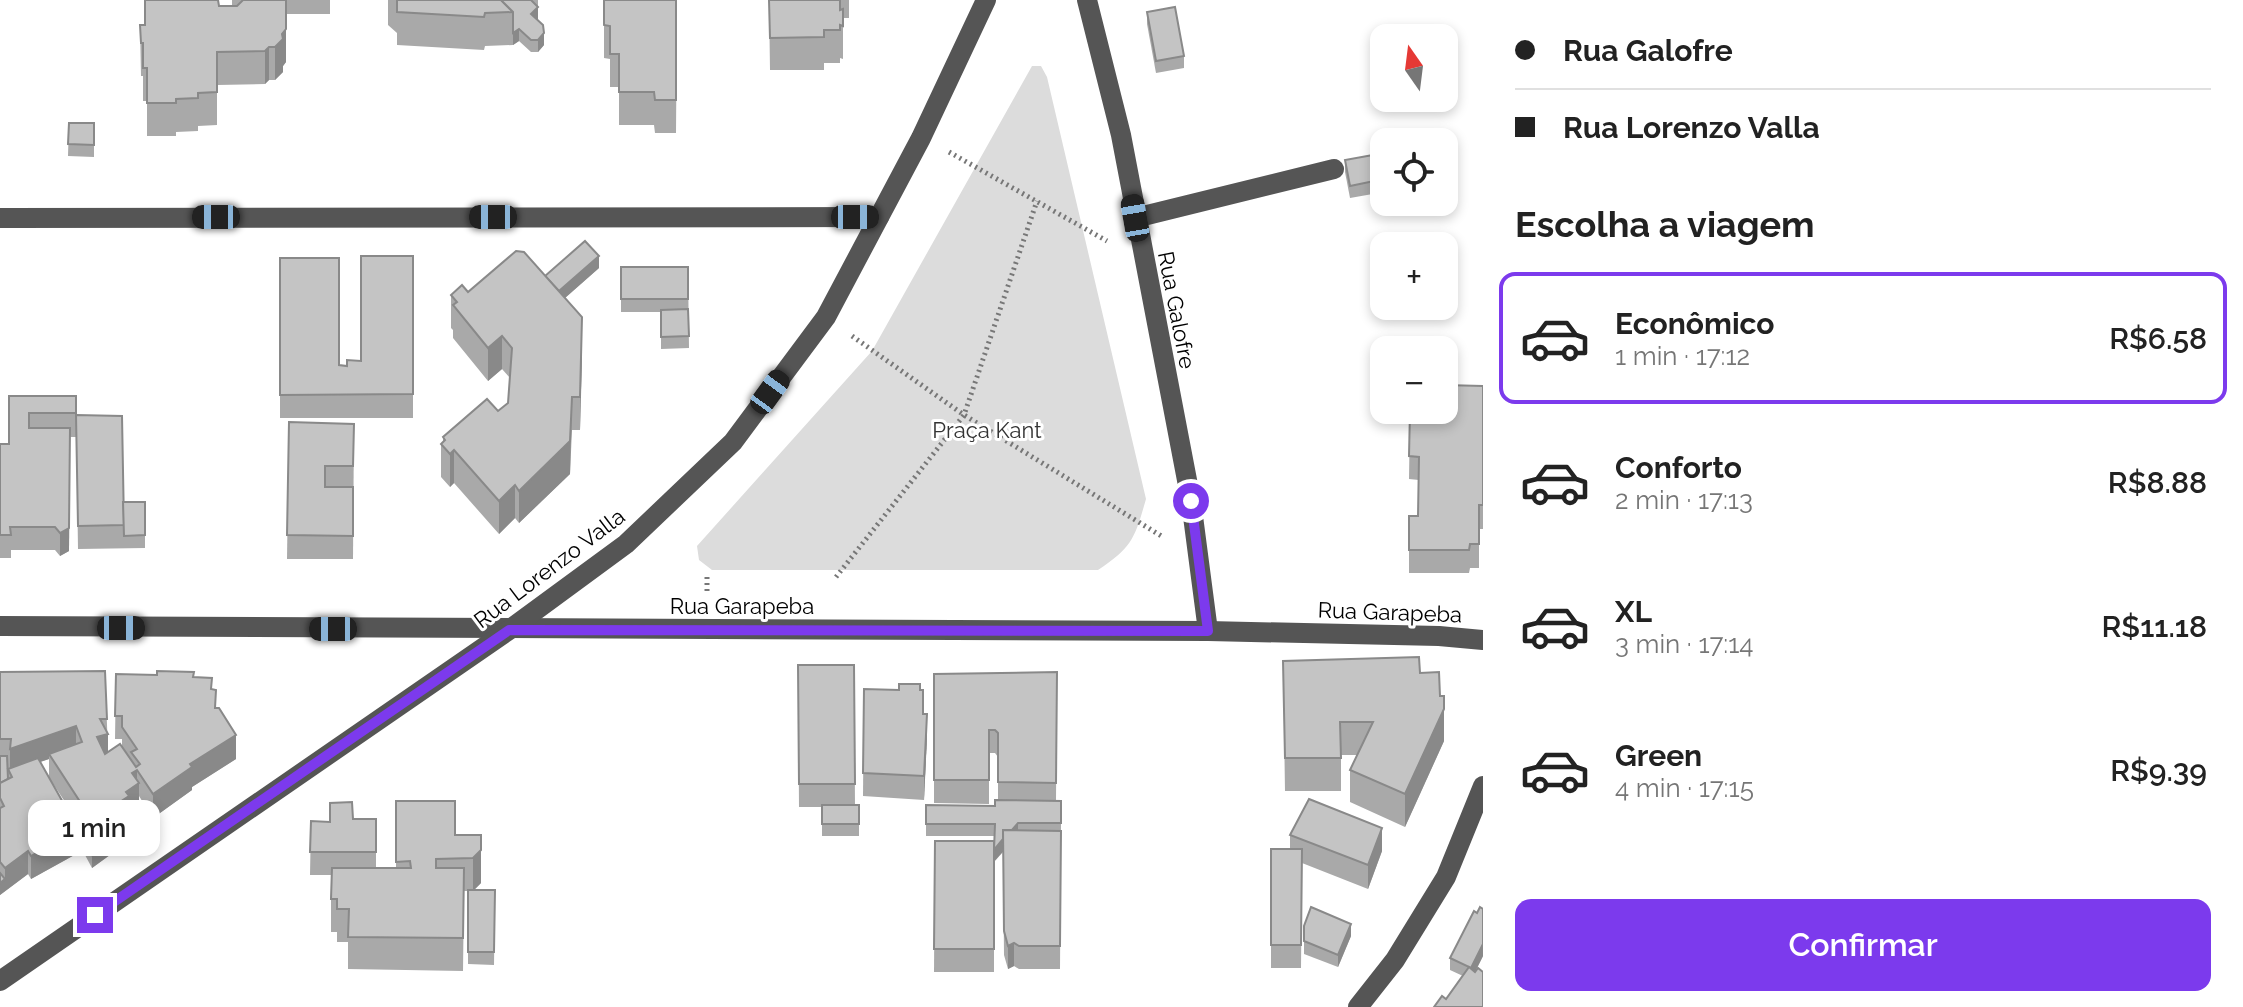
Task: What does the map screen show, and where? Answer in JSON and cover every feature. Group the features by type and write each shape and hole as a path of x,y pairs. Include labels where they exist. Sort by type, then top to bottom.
{"street":[{"name":"Rua Lorenzo Valla","path":"0,981 509,630 626,544 733,442 826,317 921,138 986,0"},
{"name":"Rua Galofre","path":"1087,0 1121,135 1191,501 1208,631"},
{"path":"1135,218 1334,169"},
{"path":"0,218 879,217"},
{"name":"Rua Garapeba","path":"0,626 1208,631 1439,636 1483,640"},
{"path":"1358,1007 1395,960 1446,877 1483,786"}],"path":[{"path":"949,152 1143,260"},
{"path":"836,577 964,415 1037,201"},
{"path":"845,330 964,415 1163,537"},
{"path":"707,577 707,591"}],"green space":[{"name":"Praça Kant","path":"1032,66 1041,66 1047,77 1146,499 1131,540 1119,555 1098,570 712,570 699,560 697,546 872,351"}],"building":[{"path":"145,0 218,0 219,6 237,6 243,0 286,0 286,29 283,39 265,51 217,52 217,92 198,93 198,98 176,99 176,103 147,103 147,68 143,68 140,25 145,25"},
{"path":"397,0 501,0 513,12 485,13 484,17 397,12"},
{"path":"501,0 531,0 538,7 531,14 543,25 544,33 538,40 531,40 519,29 513,33 513,12"},
{"path":"604,0 676,0 676,100 655,100 654,92 619,92 619,54 610,54 610,26 604,25"},
{"path":"769,0 840,0 843,26 840,25 840,30 824,30 824,37 770,38"},
{"path":"1175,7 1184,56 1156,61 1147,12"},
{"path":"69,123 94,123 94,145 68,144"},
{"path":"1370,156 1370,182 1350,186 1345,160"},
{"path":"585,241 599,256 559,291 545,276"},
{"path":"516,251 524,252 582,317 580,397 572,397 570,441 519,491 515,485 499,501 454,450 450,454 441,444 445,440 443,437 487,399 498,411 508,403 512,348 502,336 488,348 453,305 457,302 451,295 462,285 468,292"},
{"path":"361,256 413,256 413,394 280,395 280,258 339,258 339,365 347,366 347,360 361,361"},
{"path":"621,267 688,267 688,299 621,299"},
{"path":"688,309 689,336 661,337 661,310"},
{"path":"1458,385 1483,386 1483,505 1479,505 1479,544 1470,544 1469,550 1409,550 1409,516 1418,516 1419,457 1409,456 1410,424 1458,424"},
{"path":"9,396 76,396 76,413 29,413 29,428 70,428 69,528 60,533 55,527 10,527 11,535 0,535 0,444 9,444"},
{"path":"76,415 122,416 124,525 78,526"},
{"path":"289,422 354,424 353,466 325,466 325,487 353,487 353,536 287,535"},
{"path":"123,502 145,502 145,535 124,536"},
{"path":"1419,657 1420,673 1439,672 1444,709 1405,794 1350,770 1373,722 1340,722 1341,758 1285,758 1283,661"},
{"path":"798,665 854,665 855,784 799,784"},
{"path":"105,671 107,719 100,719 108,734 97,737 105,754 120,744 136,767 140,764 131,752 137,749 122,727 122,716 115,716 116,674 194,672 193,677 212,678 211,689 216,690 215,708 219,708 236,735 190,764 192,767 153,794 137,770 132,773 139,783 126,792 129,796 92,820 49,754 82,742 76,726 10,749 11,739 0,739 0,672"},
{"path":"1057,672 1056,783 998,782 998,733 995,730 989,730 989,780 934,780 934,674"},
{"path":"899,684 920,684 920,690 923,690 923,714 927,714 924,776 863,773 864,689 899,690"},
{"path":"0,756 7,756 8,779 0,783"},
{"path":"38,758 78,829 31,856 28,851 5,868 0,862 0,808 4,806 0,798 0,783 12,777 8,769"},
{"path":"1309,799 1382,828 1368,865 1290,835"},
{"path":"995,800 1061,801 1061,823 1018,823 1012,830 1003,830 1003,839 994,850 995,824 926,824 926,805 995,806"},
{"path":"396,801 455,801 455,835 481,835 481,850 473,858 436,859 436,868 464,868 463,938 348,937 349,909 337,909 337,899 331,899 332,868 411,868 410,861 396,862"},
{"path":"352,802 353,819 376,819 376,852 310,852 311,821 330,822 330,803"},
{"path":"822,805 859,805 859,824 822,824"},
{"path":"1003,830 1061,831 1060,946 1019,946 1014,943 1008,946 1004,931"},
{"path":"100,835 105,841 111,836 114,840 92,855 85,842"},
{"path":"935,841 994,841 994,949 934,949"},
{"path":"1271,849 1302,849 1301,945 1271,945"},
{"path":"468,890 495,890 494,952 468,952"},
{"path":"1311,907 1351,924 1338,955 1304,941 1304,926"},
{"path":"1480,907 1483,909 1483,944 1471,968 1450,958 1474,911 1477,913"},
{"path":"1469,967 1475,972 1478,968 1483,972 1483,1007 1434,1007 1442,996 1446,999"}],"route":[{"path":"95,915 509,630 1208,631 1191,501"}]}
